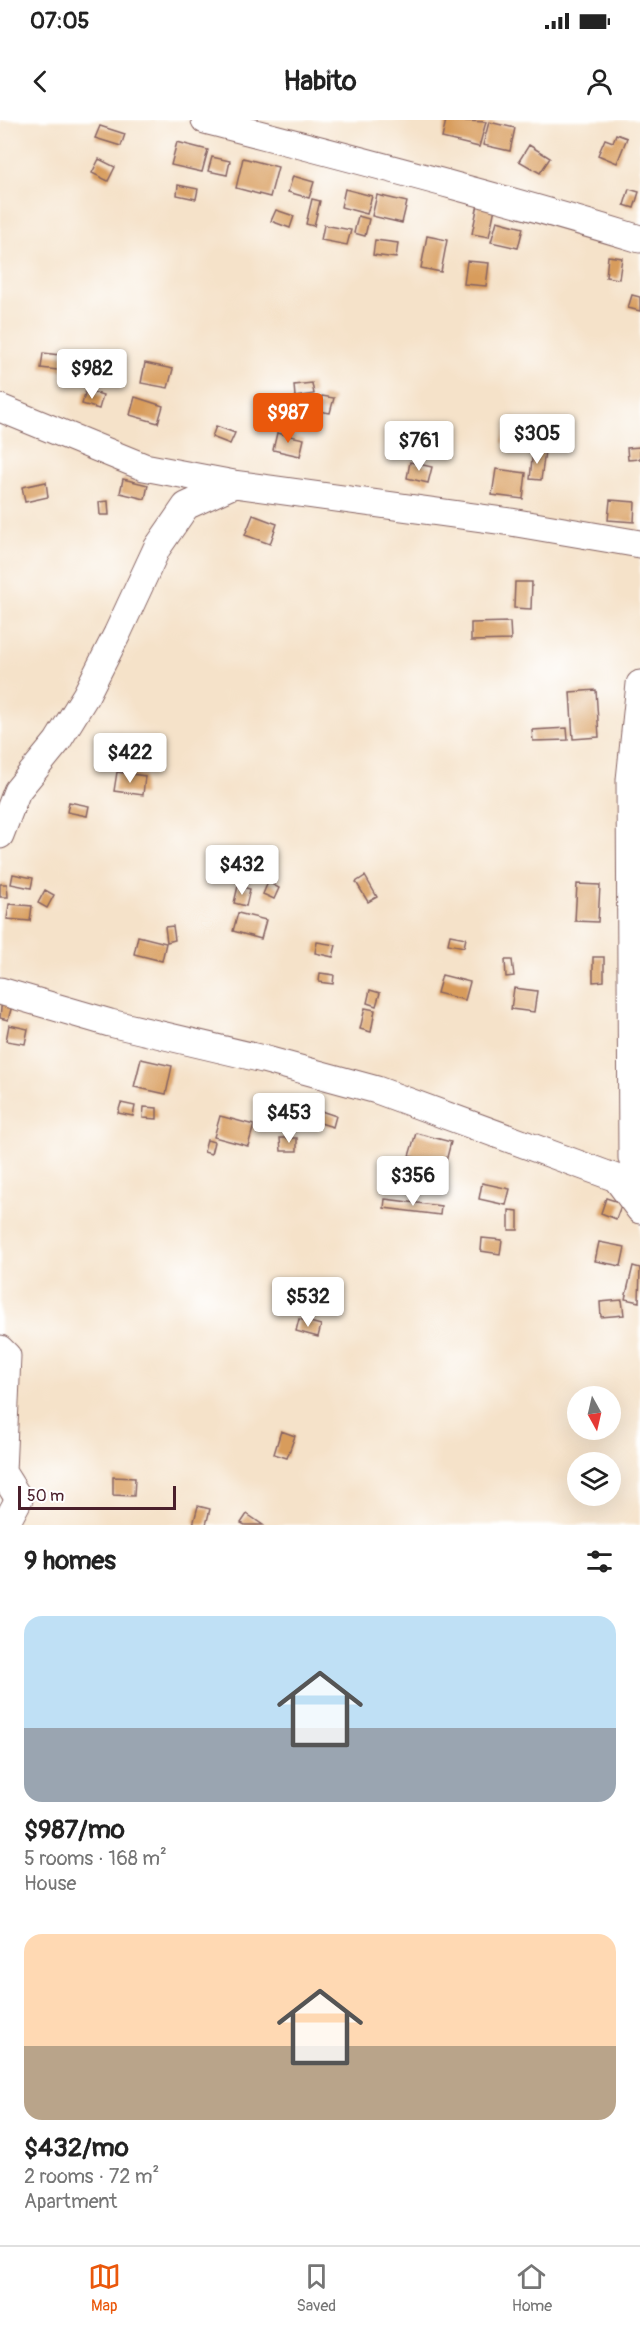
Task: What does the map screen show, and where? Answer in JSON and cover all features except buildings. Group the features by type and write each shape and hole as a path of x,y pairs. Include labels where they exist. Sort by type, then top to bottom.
{"street":[{"path":"205,120 414,174 640,239"},
{"path":"0,408 144,467 234,483 511,522 640,544"},
{"path":"0,835 17,790 57,742 86,695 157,548 186,506 234,483"},
{"path":"640,684 630,780 632,1158 640,1184"},
{"path":"0,991 110,1023 263,1059 377,1090 616,1178 640,1210"},
{"path":"0,1348 7,1356 2,1472 19,1499 5,1525"}]}
